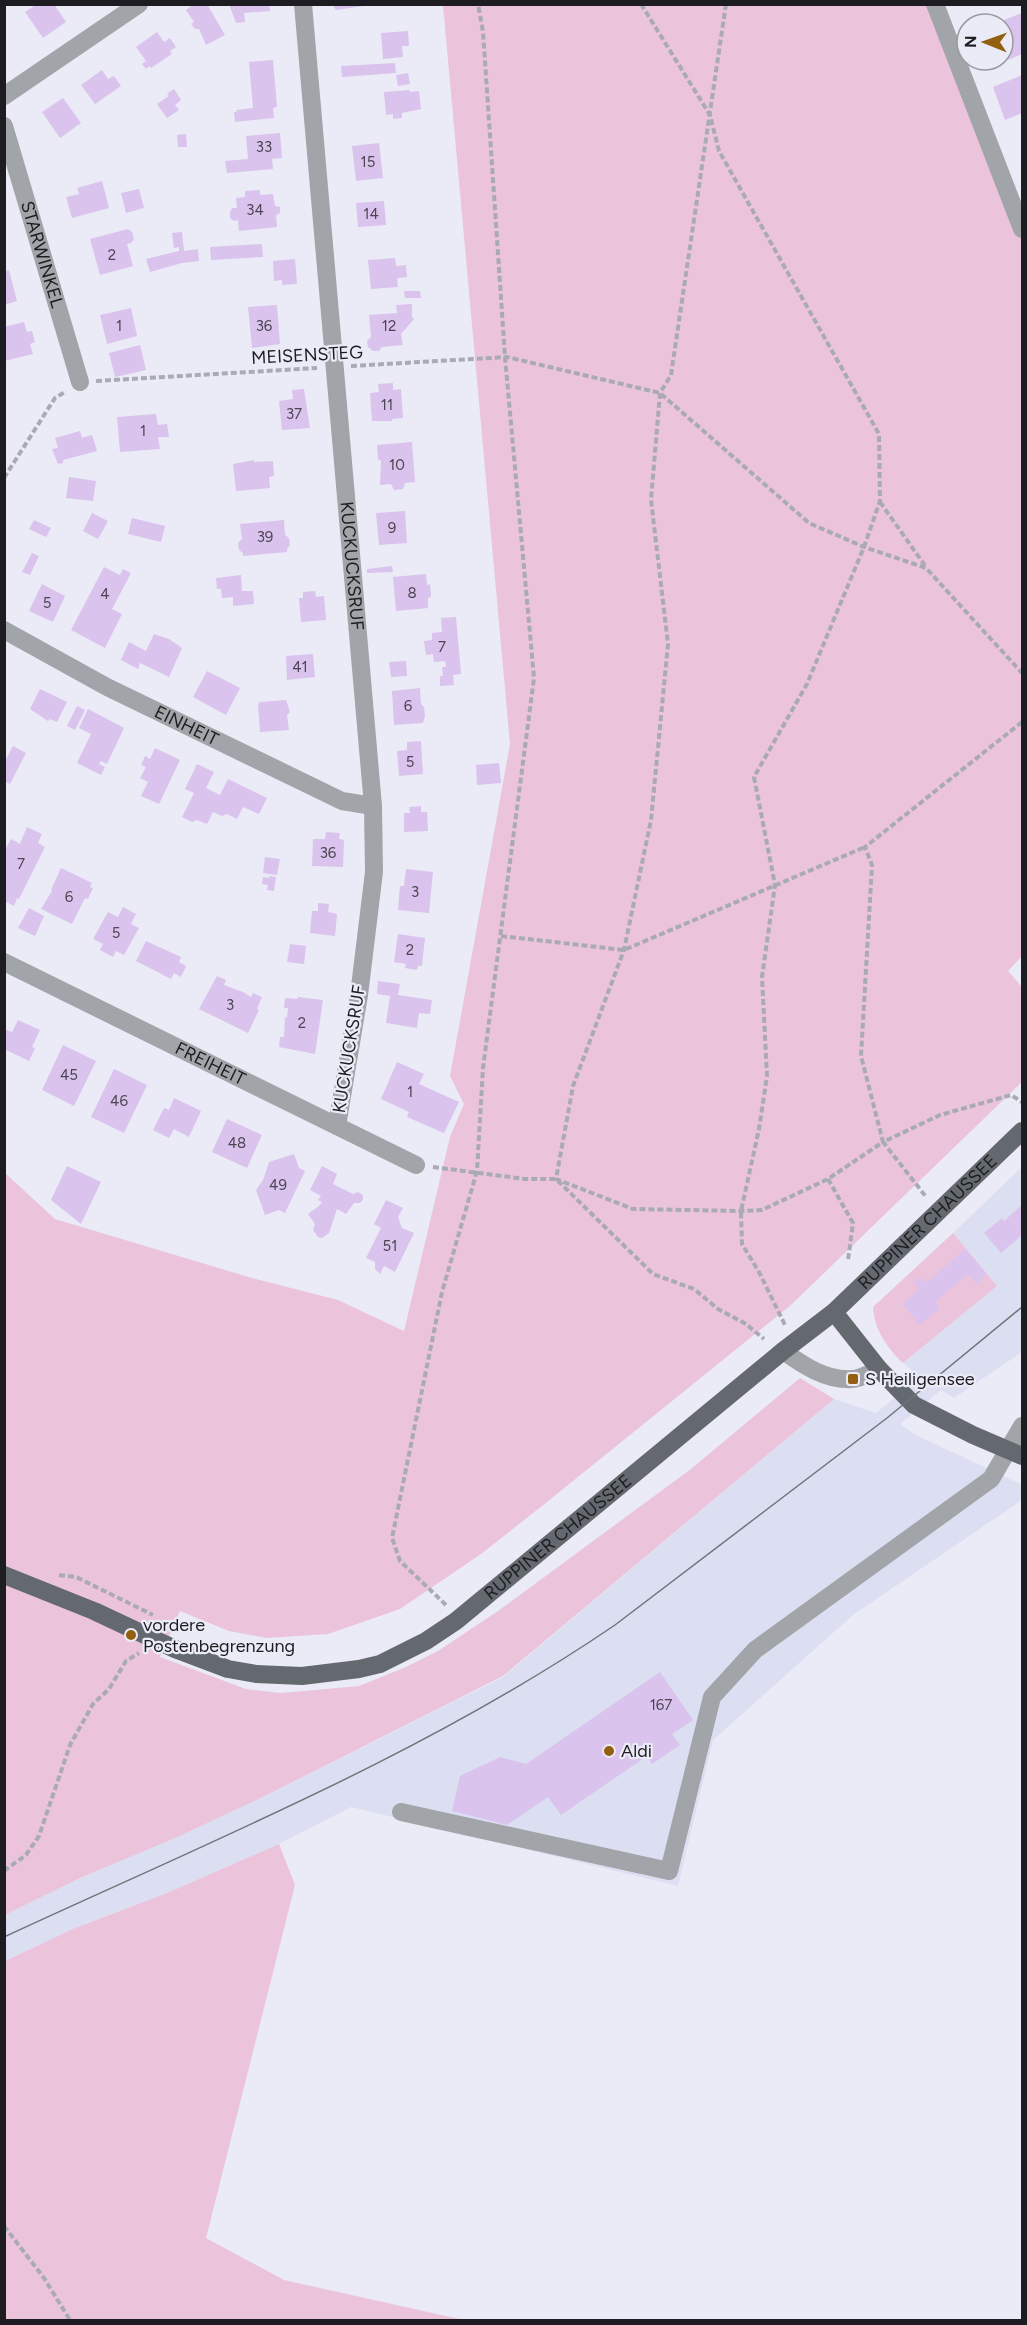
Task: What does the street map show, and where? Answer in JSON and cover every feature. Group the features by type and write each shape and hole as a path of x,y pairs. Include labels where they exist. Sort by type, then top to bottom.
{"main road":[{"name":"RUPPINER CHAUSSEE","path":"4,1575 52,1593 175,1650 228,1668 256,1674 302,1676 380,1664 402,1654 456,1621 783,1351 834,1312 1023,1131"},
{"path":"834,1312 879,1369 914,1405 973,1435 1016,1453"}],"street":[{"path":"4,96 140,4"},
{"name":"KUCKUCKSRUF","path":"303,4 373,806 374,872 359,995 337,1126"},
{"path":"935,4 1023,229"},
{"name":"STARWINKEL","path":"4,126 80,382"},
{"name":"EINHEIT","path":"4,630 107,687 342,801 373,806"},
{"name":"FREIHEIT","path":"4,962 416,1165"},
{"path":"783,1351 812,1370 836,1377 853,1379 879,1369"},
{"path":"401,1812 669,1871 712,1697 755,1650 991,1479 1016,1453 1023,1426"}],"path":[{"path":"438,1611 446,1605 400,1561 392,1538 442,1292 477,1172 483,1068 534,678 506,357 483,32 478,4"},
{"path":"641,4 710,116 719,150 879,434 880,501 864,548 807,684 754,777 775,885 762,977 767,1076 759,1129 741,1211 742,1244 759,1272 785,1325"},
{"path":"556,1179 573,1086 624,950 651,820 668,644 651,500 660,393 671,375 726,4"},
{"name":"MEISENSTEG","path":"109,380 506,357 660,393"},
{"path":"4,478 55,398 80,382"},
{"path":"660,393 809,523 864,548 926,568"},
{"path":"880,501 926,568 1023,673"},
{"path":"501,936 624,950 865,847 1023,722"},
{"path":"865,847 872,865 861,1056 883,1142 937,1212"},
{"path":"416,1165 525,1179 556,1179 633,1209 762,1210 828,1179 883,1142 940,1115 1011,1095 1023,1102"},
{"path":"556,1179 653,1274 694,1289 718,1309 746,1324 764,1339"},
{"path":"828,1179 853,1223 848,1260"},
{"path":"4,1871 26,1855 39,1836 70,1745 93,1704 109,1689 126,1661 138,1655 147,1636"},
{"path":"4,2226 44,2278 69,2320"}],"shaded area":[{"path":"443,5 935,5 955,56 955,72 961,72 1022,229 1022,956 1008,971 1022,987 1022,1082 791,1305 481,1554 400,1609 328,1634 267,1638 229,1631 180,1611 160,1657 246,1689 281,1693 359,1686 438,1651 498,1611 691,1469 800,1378 834,1399 503,1676 261,1798 175,1838 80,1878 5,1915 4,1172 55,1219 252,1278 338,1300 404,1331 450,1137 464,1104 450,1076 510,744"},
{"path":"1022,1167 1022,1352 954,1398 941,1390 900,1424 914,1434 1022,1485 1022,1500 853,1615 713,1740 678,1886 351,1807 279,1844 167,1893 75,1928 5,1961 5,1915 80,1878 261,1798 503,1677 834,1399 876,1413 920,1377 903,1363 997,1286 953,1233"},
{"path":"953,1233 997,1286 903,1363 882,1338 873,1307"},
{"path":"279,1844 295,1885 206,2238 284,2280 464,2320 5,2320 5,1961 75,1928 167,1893"}],"building":[{"path":"33,4 54,4 66,22 43,38 25,12 34,6"},
{"path":"194,4 207,4 225,35 206,45 199,29 195,29 191,24 194,22 186,10"},
{"path":"229,4 269,4 270,11 244,13 245,22 236,23"},
{"path":"332,4 364,4 364,6 336,10"},
{"path":"1022,13 1022,54 1015,57 1015,16"},
{"path":"408,31 409,46 402,46 403,57 383,59 381,33"},
{"path":"157,32 164,42 170,38 176,47 170,51 172,54 146,69 142,64 146,61 136,47"},
{"path":"273,60 277,107 273,108 274,118 235,122 234,112 237,112 236,110 253,108 249,62"},
{"path":"395,63 396,73 342,77 341,66"},
{"path":"102,70 108,79 114,76 121,86 95,104 81,85"},
{"path":"408,73 410,84 398,86 396,75"},
{"path":"1022,75 1022,113 1005,120 993,87"},
{"path":"174,89 181,100 175,105 179,110 167,118 157,104 169,96 167,94"},
{"path":"410,90 410,92 419,91 421,109 402,113 402,118 393,119 393,114 386,115 384,92"},
{"path":"63,98 81,123 60,138 42,112"},
{"path":"280,133 282,158 272,159 273,169 227,173 225,161 248,159 246,136"},
{"path":"186,134 187,147 178,147 177,135"},
{"path":"379,143 383,178 356,181 352,146"},
{"path":"102,181 109,208 72,218 66,197 79,194 77,188"},
{"path":"139,189 144,208 126,213 121,193"},
{"path":"260,190 260,195 273,194 275,206 280,207 280,213 276,215 277,227 239,231 238,220 234,221 230,218 232,208 237,208 236,198 245,197 245,191"},
{"path":"384,201 386,225 358,227 356,203"},
{"path":"128,229 132,232 134,239 127,244 133,266 100,275 90,239"},
{"path":"182,232 184,251 198,249 199,261 150,272 146,259 179,251 179,247 174,248 172,233"},
{"path":"262,244 263,257 211,260 210,247"},
{"path":"395,258 396,266 406,265 407,277 397,278 398,287 371,289 368,260"},
{"path":"295,259 297,284 282,285 282,280 274,281 273,261"},
{"path":"9,270 17,301 7,304 4,303 4,272"},
{"path":"404,291 420,291 421,298 405,298"},
{"path":"412,304 414,319 401,334 403,345 382,347 379,351 373,351 368,347 367,341 371,337 369,315 397,313 396,305"},
{"path":"277,305 280,344 252,348 248,307"},
{"path":"131,308 137,336 107,344 100,315"},
{"path":"24,322 27,332 32,331 35,342 30,344 33,354 4,361 4,327"},
{"path":"140,345 146,370 115,377 109,353"},
{"path":"393,383 393,390 401,389 403,418 392,419 392,421 372,421 370,393 379,392 378,384"},
{"path":"304,389 310,428 282,430 279,401 293,399 292,390"},
{"path":"156,414 158,425 167,424 169,437 158,437 160,449 120,452 117,417"},
{"path":"80,431 82,438 92,435 97,451 63,460 63,463 58,464 52,449 58,448 55,438"},
{"path":"412,442 415,482 405,483 403,489 394,490 391,484 380,485 381,461 378,459 377,445"},
{"path":"254,460 254,462 273,461 274,476 269,477 270,488 236,491 233,464"},
{"path":"69,477 96,481 93,501 66,498"},
{"path":"405,511 407,543 379,545 376,513"},
{"path":"92,513 108,521 98,539 83,531"},
{"path":"132,518 165,526 161,542 128,534"},
{"path":"34,520 51,528 46,537 29,529"},
{"path":"284,520 285,535 289,538 290,545 287,552 243,556 238,543 242,539 240,524"},
{"path":"32,553 39,556 30,575 22,572"},
{"path":"392,566 393,572 367,573 367,569"},
{"path":"104,567 120,575 123,569 131,573 112,609 122,614 105,648 71,630"},
{"path":"426,574 431,597 428,598 428,608 396,611 393,577"},
{"path":"241,575 242,591 253,591 254,604 233,606 233,597 222,598 221,589 217,589 216,578"},
{"path":"42,584 65,596 53,622 29,611"},
{"path":"315,591 316,597 324,596 326,620 301,622 299,598 303,598 303,592"},
{"path":"456,617 461,674 453,675 454,685 440,686 440,676 443,676 442,667 446,667 445,661 434,662 433,654 426,655 424,641 432,640 432,633 442,632 441,618"},
{"path":"154,634 169,639 182,648 169,677 140,663 138,669 121,660 129,642 146,651"},
{"path":"313,654 315,677 287,680 286,656"},
{"path":"406,661 407,676 391,677 389,662"},
{"path":"207,671 240,688 226,715 193,697"},
{"path":"420,688 421,704 424,707 425,716 423,723 394,725 392,691"},
{"path":"40,689 67,702 57,722 50,719 48,721 30,709"},
{"path":"286,700 290,712 287,715 289,730 260,732 258,705 260,702"},
{"path":"77,706 85,710 75,730 67,726"},
{"path":"88,709 124,728 107,764 101,761 99,764 105,767 101,775 77,763 91,734 79,728"},
{"path":"421,741 423,774 399,776 397,751 407,750 407,742"},
{"path":"13,746 26,753 10,784 4,781 4,763"},
{"path":"155,748 180,760 159,804 141,796 148,782 140,778 146,767 141,765 145,756 150,759"},
{"path":"499,763 501,783 477,785 476,765"},
{"path":"197,764 214,772 206,788 220,795 228,779 267,798 259,814 243,807 237,819 227,814 222,816 213,812 207,824 197,820 192,822 182,817 194,793 185,789"},
{"path":"421,806 421,812 427,812 428,831 404,832 404,813 410,813 409,807"},
{"path":"27,827 42,834 38,843 45,847 19,899 17,898 14,906 7,902 4,907 4,852 11,839 20,844"},
{"path":"326,832 340,833 339,839 344,840 343,867 312,866 313,839 325,839"},
{"path":"265,857 280,859 277,875 263,873"},
{"path":"61,868 92,883 90,887 93,888 88,899 85,898 72,924 41,909 52,891"},
{"path":"406,869 433,872 429,913 398,910 400,886 404,886"},
{"path":"269,876 276,877 274,891 267,890 268,885 262,884 263,877 269,878"},
{"path":"318,903 329,904 328,912 337,914 335,936 310,933 312,911 318,911"},
{"path":"123,907 136,914 131,924 139,928 124,955 116,951 113,957 100,950 103,944 93,939 108,912 118,917"},
{"path":"29,908 44,916 35,936 18,928"},
{"path":"398,934 425,938 422,966 418,966 417,970 405,968 406,964 394,962"},
{"path":"146,941 181,957 179,962 186,966 181,977 174,973 171,979 136,961"},
{"path":"290,944 306,946 304,964 287,962"},
{"path":"217,976 226,980 224,985 251,997 253,993 262,997 257,1009 259,1010 248,1033 199,1009"},
{"path":"378,981 400,984 398,995 432,1000 430,1014 419,1013 417,1028 386,1023 390,996 377,994"},
{"path":"298,997 323,1000 315,1054 279,1047 280,1037 284,1037 285,1017 287,1018 288,1008 284,1008 285,998 298,999"},
{"path":"18,1020 40,1030 32,1047 35,1048 29,1061 4,1049 4,1029 12,1032"},
{"path":"63,1045 96,1061 74,1106 42,1090"},
{"path":"397,1062 424,1074 419,1084 459,1102 444,1133 407,1117 409,1112 381,1099"},
{"path":"114,1069 147,1085 124,1133 91,1117"},
{"path":"174,1098 201,1111 189,1137 174,1129 169,1138 153,1130 164,1108 169,1110"},
{"path":"227,1119 262,1135 247,1168 212,1152"},
{"path":"294,1154 299,1168 305,1171 285,1213 279,1210 265,1215 256,1190 263,1180 269,1162"},
{"path":"67,1166 101,1182 81,1224 51,1200"},
{"path":"322,1166 337,1174 333,1184 353,1194 358,1192 363,1195 363,1199 360,1203 354,1203 346,1214 337,1209 329,1233 322,1238 318,1237 313,1230 315,1224 308,1214 322,1202 318,1200 321,1196 310,1190"},
{"path":"386,1200 403,1208 398,1217 402,1228 414,1233 395,1272 384,1266 380,1274 375,1269 375,1262 366,1258 381,1228 374,1224"},
{"path":"1022,1205 1022,1235 1001,1253 984,1233 1002,1218 1004,1221"},
{"path":"965,1249 987,1274 976,1284 968,1274 935,1302 940,1308 920,1325 902,1304 919,1289 914,1283 921,1277 926,1283"},
{"name":"Aldi","path":"660,1672 693,1720 672,1734 680,1745 652,1764 647,1756 561,1815 548,1797 507,1825 452,1811 460,1776 500,1757 526,1764"}],"tram line":[{"path":"4,1937 316,1793 469,1715 543,1672 615,1625 887,1418 1022,1307"}],"place":[{"name":"S Heiligensee","path":"853,1379"},
{"name":"vordere Postenbegrenzung","path":"131,1635"},
{"name":"Aldi","path":"609,1751"}]}
